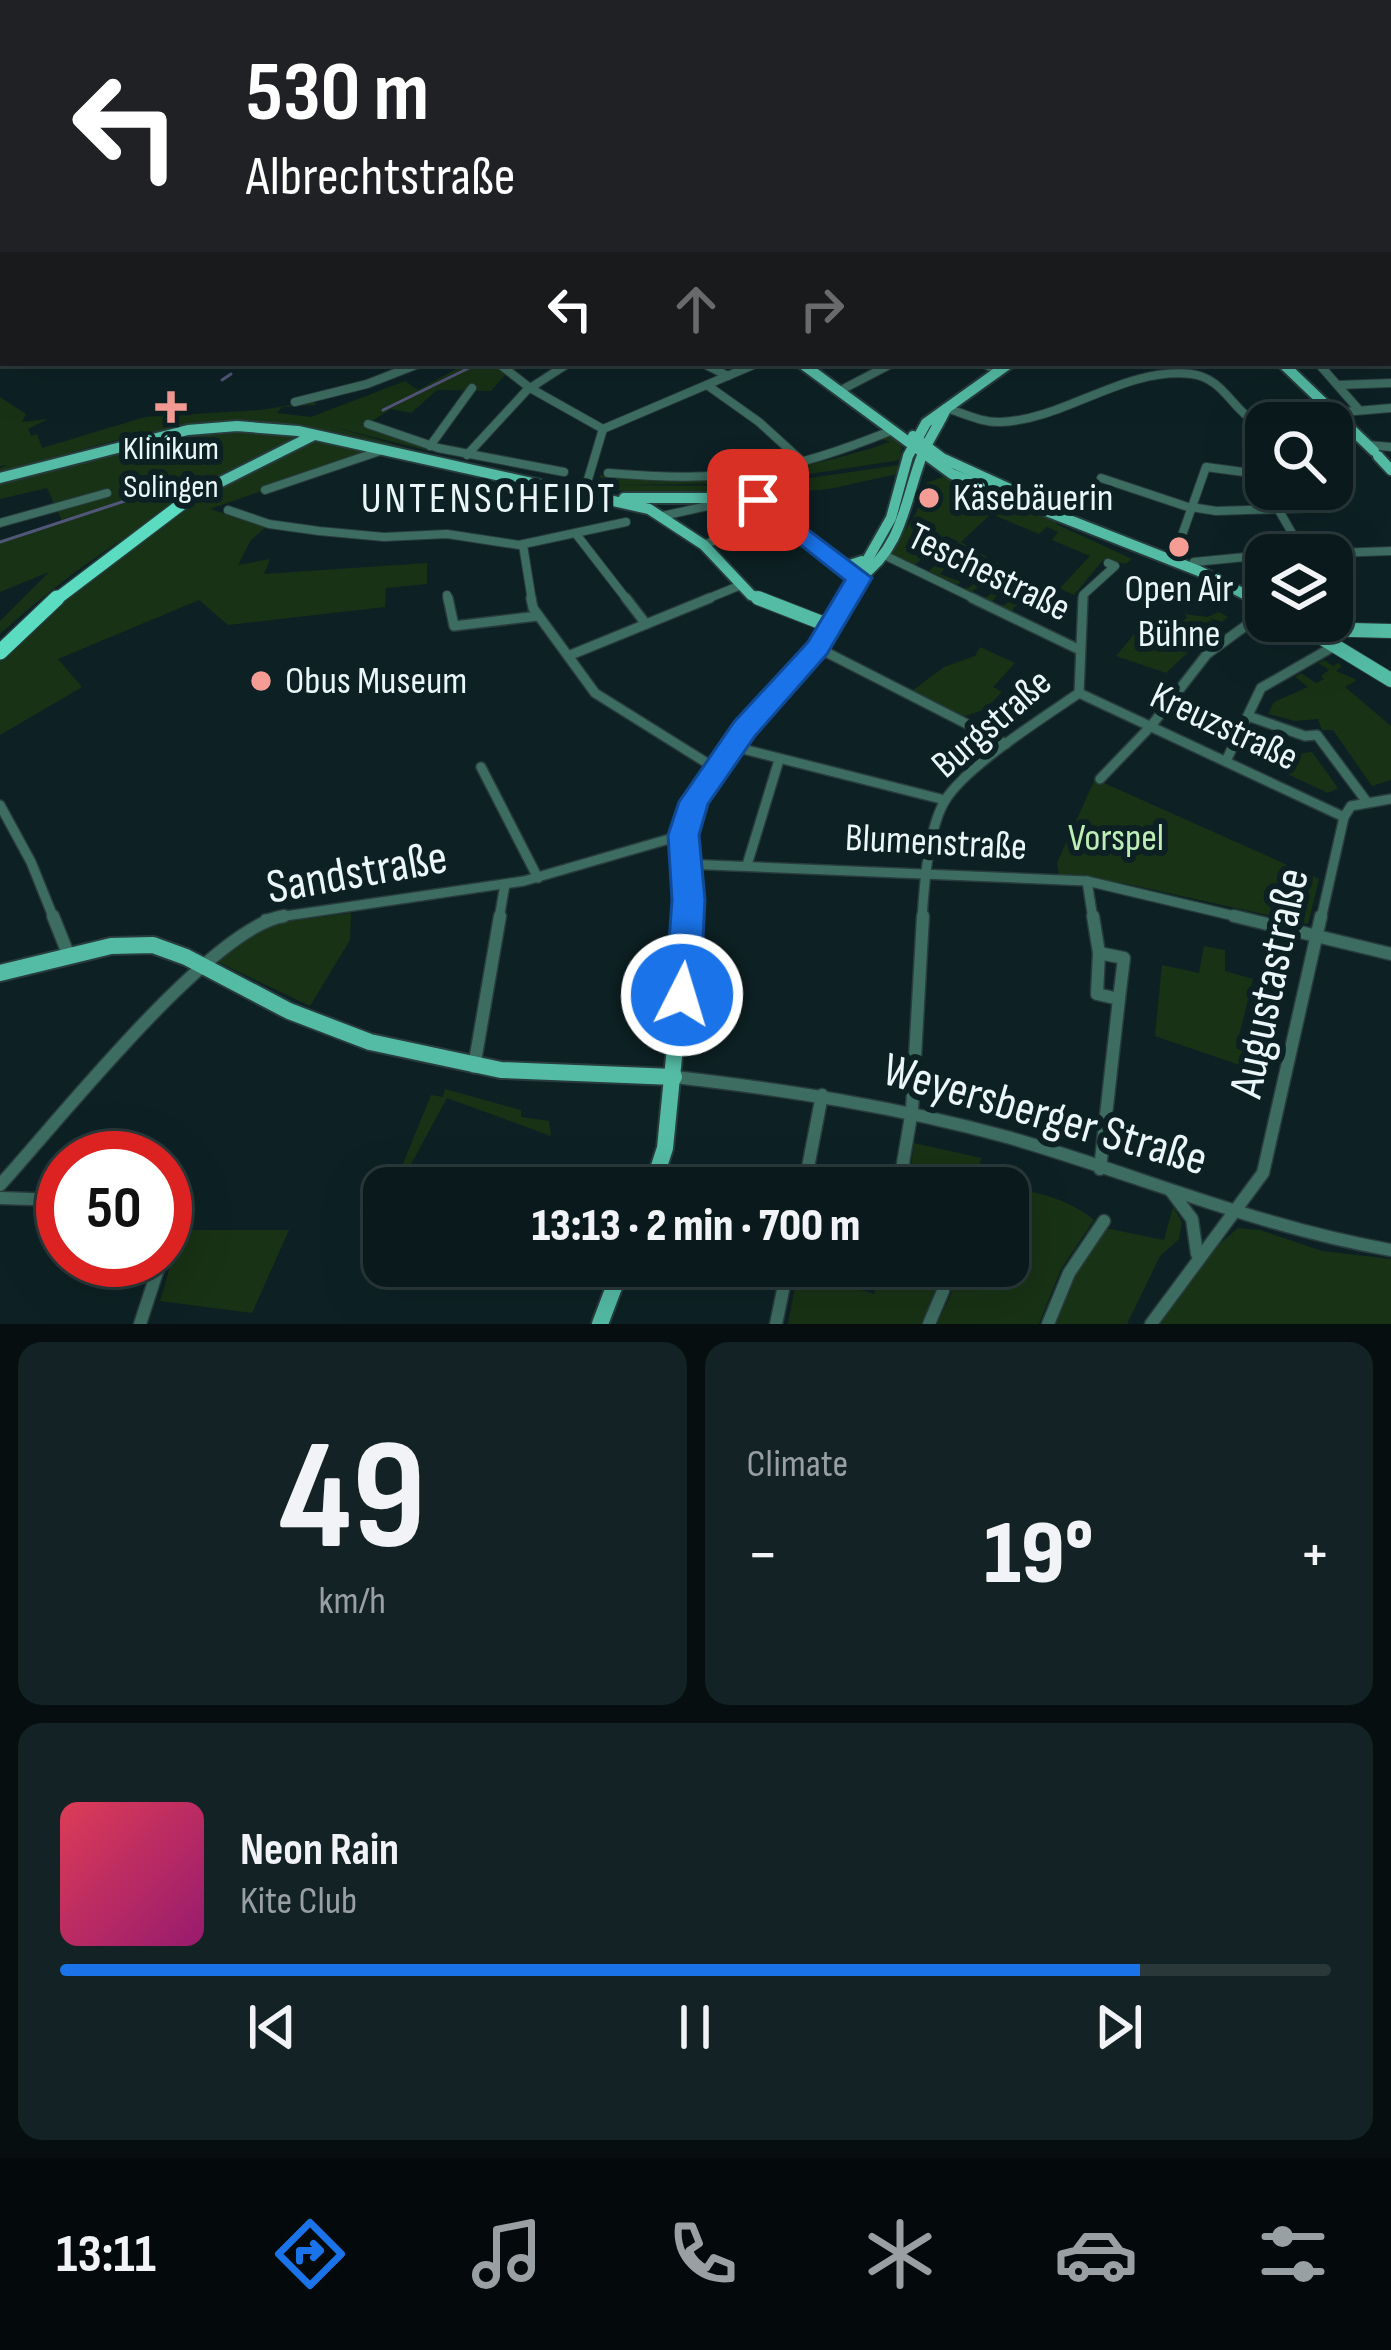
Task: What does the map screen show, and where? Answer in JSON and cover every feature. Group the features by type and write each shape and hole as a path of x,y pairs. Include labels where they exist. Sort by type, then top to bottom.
{"highway":[{"path":"0,639 74,573 191,497"},
{"path":"0,652 79,579 191,497"}],"main road":[{"path":"806,366 845,388 952,474 1245,594"},
{"path":"806,366 896,430 926,423 1005,366"},
{"path":"1285,366 1321,402"},
{"path":"908,511 917,449 946,408"},
{"path":"859,578 891,518 926,423"},
{"path":"0,478 188,430 269,427 314,435 585,492 659,514 704,545 758,599 830,626"},
{"path":"1353,433 1391,470"},
{"path":"191,497 314,435"},
{"path":"917,449 1194,562 1245,592"},
{"path":"659,1167 665,1148 688,937 683,835 694,802 731,746 818,648 873,556 908,511 924,477 952,474"},
{"path":"659,514 658,504 668,497"},
{"path":"604,498 703,502 754,498 859,578"},
{"path":"847,566 873,556"},
{"path":"1353,631 1391,631"},
{"path":"1328,642 1391,676"},
{"path":"1341,642 1391,676"},
{"path":"0,974 111,946 153,945 204,962 292,1012 370,1042 474,1067 551,1076 674,1077"},
{"path":"600,1324 614,1287"}],"street":[{"path":"295,402 367,384 413,366"},
{"path":"504,366 530,388 603,429"},
{"path":"467,455 530,388 564,366"},
{"path":"708,366 728,376"},
{"path":"603,429 751,366"},
{"path":"845,388 887,366"},
{"path":"988,366 998,370"},
{"path":"1321,366 1359,410"},
{"path":"946,408 1000,422 1135,380 1193,374 1219,382 1245,414"},
{"path":"1338,385 1391,382"},
{"path":"707,385 759,422 804,463"},
{"path":"430,446 472,388"},
{"path":"1353,412 1391,408"},
{"path":"368,424 430,446 564,472"},
{"path":"585,492 603,429"},
{"path":"608,473 703,478 804,463 837,455 896,430"},
{"path":"265,490 387,451 406,438"},
{"path":"1373,451 1391,448"},
{"path":"1181,538 1206,467 1245,473"},
{"path":"1102,478 1166,504 1216,512 1277,510 1292,534"},
{"path":"0,523 107,493"},
{"path":"659,514 703,502 731,501"},
{"path":"227,510 295,528 384,537 452,534 523,545 626,523"},
{"path":"704,545 778,513"},
{"path":"576,534 646,624"},
{"path":"523,545 530,603 600,698 715,768"},
{"path":"1353,552 1391,550"},
{"path":"1194,562 1245,555"},
{"name":"Teschestraße","path":"873,556 1080,650"},
{"name":"Burgstraße","path":"904,1167 912,1116 925,872 945,800 1006,744 1078,693 1085,590 1108,563"},
{"path":"568,656 741,585"},
{"path":"447,596 454,626 538,616"},
{"path":"1100,779 1151,726 1207,654 1245,622"},
{"path":"1226,761 1263,687 1333,646 1353,650"},
{"path":"818,648 1006,744"},
{"name":"Kreuzstraße","path":"1078,693 1344,817"},
{"path":"1248,716 1305,736 1317,735 1367,802"},
{"path":"731,746 945,800"},
{"path":"747,865 779,760"},
{"path":"481,767 538,878"},
{"path":"1344,817 1351,806 1391,799"},
{"path":"0,805 69,956"},
{"name":"Augustastraße","path":"1150,1324 1197,1254 1238,1211 1270,1151 1344,817"},
{"name":"Sandstraße","path":"0,1185 204,962 271,917 538,878 683,835"},
{"name":"Blumenstraße","path":"685,864 1087,881 1391,954"},
{"path":"1087,881 1099,953 1097,994 1121,999"},
{"path":"474,1067 505,884"},
{"path":"1099,953 1124,958 1100,1168"},
{"name":"Weyersberger Straße","path":"674,1077 822,1094 1050,1150 1238,1211 1391,1250"},
{"path":"809,1167 822,1094"},
{"path":"1171,1191 1192,1219 1197,1254"},
{"path":"0,1198 36,1199"},
{"path":"1048,1324 1069,1273 1104,1221"},
{"path":"140,1324 152,1287"},
{"path":"776,1324 784,1287"},
{"path":"929,1324 943,1287"}],"green space":[{"path":"462,366 498,366 505,375 491,391 437,390 411,413 391,409 367,424 433,452 326,425 489,471 342,434 283,424 221,422 157,431 0,473 8,465 0,466 0,397 26,414 22,422 48,419 28,429 31,436 37,434 42,448 145,417 261,410 314,401 316,405 282,407 277,413 311,417 405,381 418,390"},
{"path":"242,429 297,435 299,440 142,526 0,634 0,621 49,572 0,592 0,540 62,521 47,488 0,499 0,482 177,435"},
{"path":"888,433 902,447 900,460 750,483 611,485 755,486 899,465 897,474 829,489 758,495 597,490 600,475 747,474 819,462 890,442 876,437"},
{"path":"317,440 374,452 210,509 266,527 251,540 238,565 270,559 264,574 427,563 427,584 386,588 385,607 228,625 199,600 58,659 82,687 0,735 0,658 66,594 196,499"},
{"path":"945,476 1058,519 1056,524 1132,559 1126,564 1103,560 1074,595 1054,586 1062,586 1090,556 1052,540 1058,532 1047,527 1039,534 991,514 961,542 1026,579 1019,582 1041,589 1013,608 1013,614 996,606 1005,605 1023,587 1010,581 1011,586 1004,586 991,603 979,598 987,597 1012,575 1000,568 987,578 988,583 973,590 974,595 962,588 969,588 994,565 963,550 940,574 961,582 957,585 929,571 959,542 947,536 934,541 925,537 935,547 915,565 891,553 916,513 926,483"},
{"path":"1219,612 1228,617 1222,622 1209,618 1220,626 1195,634 1200,641 1166,673 1116,656 1142,625 1160,635 1187,618 1185,614 1207,617"},
{"path":"980,647 1015,663 993,687 1002,692 985,709 963,717 912,691 944,667 975,656"},
{"path":"1324,660 1333,666 1338,663 1342,666 1336,671 1357,680 1345,687 1391,726 1391,780 1372,786 1333,730 1322,730 1318,719 1295,721 1268,714 1274,702 1308,687 1295,677 1301,673 1316,683 1324,679 1321,676 1329,670 1318,663"},
{"path":"1268,736 1290,744 1297,754 1312,752 1338,788 1328,793 1258,760"},
{"name":"Vorspel","path":"1095,779 1319,879 1308,924 1127,884 1059,875 1057,863"},
{"path":"351,913 350,940 310,1006 216,961 269,924"},
{"path":"1204,946 1225,950 1225,971 1253,979 1236,1048 1258,1058 1254,1070 1155,1036 1162,965 1199,973"},
{"path":"445,1089 521,1110 521,1117 549,1121 551,1136 447,1098 409,1167 402,1167 431,1095 443,1097"},
{"path":"914,1143 981,1158 980,1167 911,1166"},
{"path":"1029,1192 1053,1198 1094,1220 1061,1269 1039,1324 937,1324 951,1287 1029,1287"},
{"path":"1173,1207 1182,1222 1179,1239 1160,1256 1127,1324 1053,1324 1070,1282 1105,1228 1164,1240"},
{"path":"1238,1228 1260,1230 1322,1251 1391,1259 1391,1324 1159,1324 1211,1251"},
{"path":"192,1230 289,1230 252,1313 160,1301 164,1287 192,1287"},
{"path":"795,1287 852,1287 874,1294 876,1287 937,1287 923,1324 788,1324"}],"waterway":[{"path":"383,410 471,367"},
{"path":"222,380 231,374"},
{"path":"0,542 140,496"}],"place":[{"name":"Klinikum Solingen","path":"171,407"},
{"name":"Käsebäuerin","path":"929,498"},
{"name":"Open Air Bühne","path":"1179,547"},
{"name":"Obus Museum","path":"261,681"}],"district":[{"name":"UNTENSCHEIDT","path":"489,499"}],"route":[{"path":"682,995 689,900 683,835 694,802 745,729 818,648 859,578 758,500"}]}
